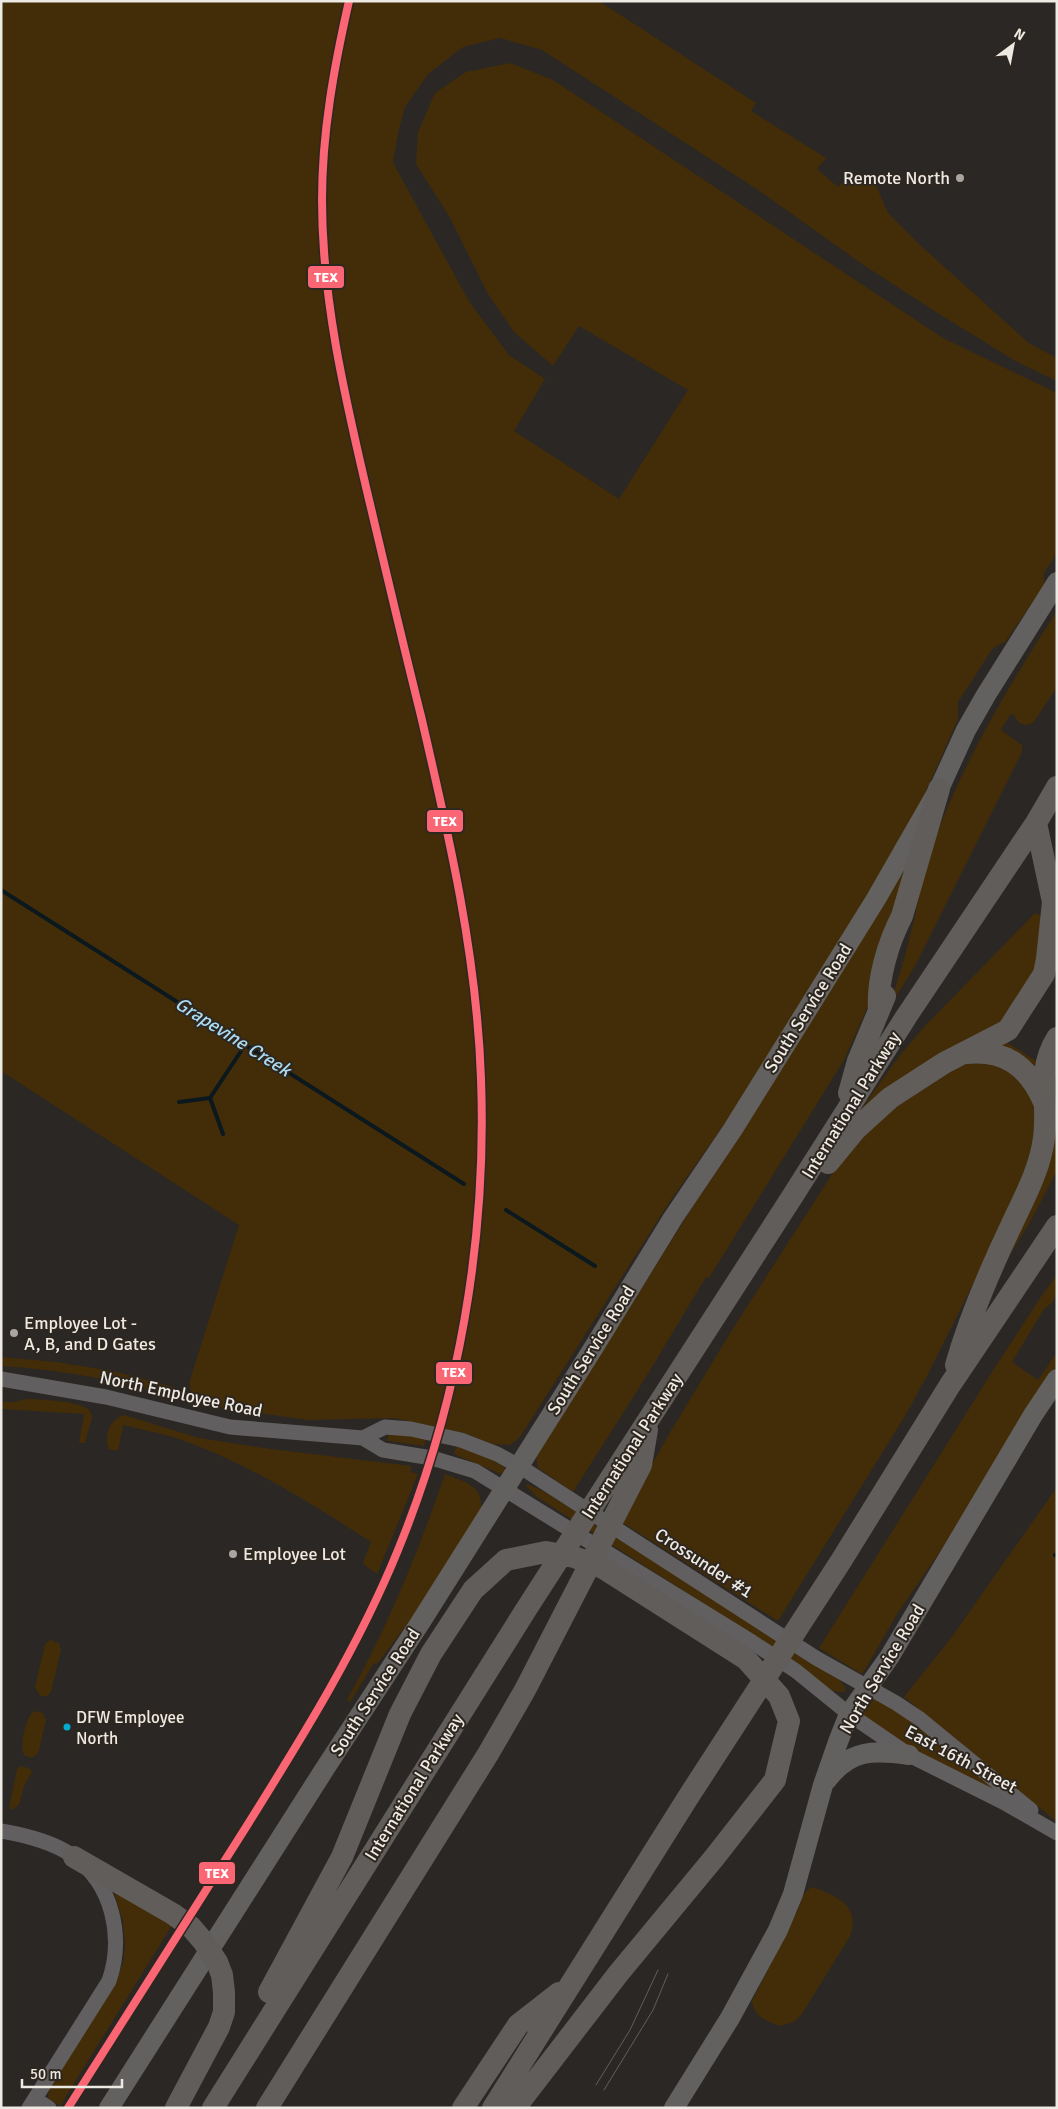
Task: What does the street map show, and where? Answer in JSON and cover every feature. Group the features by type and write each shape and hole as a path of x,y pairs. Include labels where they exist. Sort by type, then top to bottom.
{"highway":[{"name":"International Parkway","path":"213,2108 527,1608 635,1458 649,1420 911,1010 1036,823 1057,787"},
{"path":"842,1118 858,1061 879,1010 878,997 894,931 902,916 940,789"},
{"path":"792,1197 821,1172 872,1112 916,1080 944,1063 965,1054 1008,1030 1052,963 1052,902 1036,823"},
{"path":"950,1385 967,1326 1037,1169 1044,1139 1044,1069 1047,1056 1057,1038"},
{"path":"965,1054 986,1052 997,1054 1012,1061 1034,1082 1045,1105"},
{"path":"493,2108 687,1799 841,1561 950,1385 1057,1226"},
{"path":"1023,1274 1057,1248"},
{"path":"267,2108 488,1754 525,1690 561,1619 635,1458"},
{"path":"196,2108 275,1982 342,1857 400,1714 431,1654 473,1590 506,1560 546,1552 574,1557 603,1568 746,1659 779,1696 789,1721 774,1780 714,1858 618,1974 515,2108"},
{"path":"74,1857 173,1914 203,1941 217,1962 222,1975 224,2012 219,2026 176,2108"},
{"path":"463,2108 518,2025 570,1985"}],"main road":[{"name":"South Service Road","path":"108,2108 519,1466 673,1218 733,1129 876,899 940,789 966,730 1057,582"},
{"name":"North Service Road","path":"674,2108 730,2018 778,1930 793,1894 824,1785 838,1742 850,1714 890,1656 1033,1415 1057,1379"},
{"path":"824,1785 835,1770 857,1755 880,1751 910,1754"}],"street":[{"name":"North Employee Road","path":"1,1379 106,1397 230,1427 363,1438 383,1450 432,1458 476,1471 505,1488"},
{"name":"North Employee Road","path":"1,1386 22,1384"},
{"path":"363,1438 385,1427 411,1429 461,1440 497,1454 519,1466"},
{"name":"Crossunder #1","path":"519,1466 816,1658 869,1689"},
{"path":"505,1488 752,1642 796,1672 850,1714"},
{"name":"East 16th Street","path":"869,1689 896,1703 920,1719 1057,1833"},
{"name":"East 16th Street","path":"850,1714 910,1754 1003,1802 1057,1833"},
{"path":"1,1831 21,1834 55,1846 74,1857 93,1876 106,1896 112,1912 116,1944 115,1965 109,1981 32,2103 49,2108"}],"shaded area":[{"path":"1,1 599,1 756,103 751,111 826,158 817,169 838,187 851,173 875,183 888,213 920,245 1030,344 1057,358 1057,381 1019,363 862,264 758,190 542,50 500,38 463,47 428,74 405,107 393,162 470,303 509,355 545,379 514,431 619,499 688,390 579,326 553,366 514,332 488,294 449,216 416,164 418,132 435,93 466,72 510,63 553,80 943,338 1057,393 1057,553 1044,573 1044,585 1005,642 993,648 958,702 958,719 921,802 897,848 742,1099 672,1198 520,1437 510,1445 492,1444 468,1434 394,1418 307,1420 205,1405 193,1399 189,1383 239,1225 1,1071"},
{"path":"1057,611 1057,687 1033,723 1021,724 1014,714 1011,714 1002,728 1001,730 1022,745 1022,752 915,966 892,1003 890,1002 908,946 925,867 942,820 986,728 1020,669"},
{"path":"901,874 904,876 868,1006 844,1060 709,1278 706,1277 649,1372 573,1492 538,1468 536,1457"},
{"path":"1035,913 1045,917 1042,962 999,1031 868,1111 862,1108 900,1055 925,1026"},
{"path":"1005,1041 1039,1063 1039,1077 992,1048"},
{"path":"1057,1055 1057,1171 1030,1222 1003,1266"},
{"path":"979,1060 1011,1068 1032,1094 1038,1117 1035,1140 1016,1198 905,1416 778,1621 620,1521 669,1434 732,1330 843,1157 893,1105 962,1065"},
{"path":"1057,1275 1057,1291 1054,1299 1044,1309 1012,1362 1038,1380 1057,1352 1057,1365 939,1553 897,1614 863,1673 860,1673 819,1648 992,1372"},
{"path":"1,1357 56,1362 113,1371 174,1387 162,1392 72,1374 1,1366"},
{"path":"25,1399 66,1402 87,1409 92,1418 85,1443 79,1443 84,1414 1,1409 1,1402 15,1402"},
{"path":"124,1415 199,1438 411,1466 411,1472 418,1474 377,1574 363,1563 371,1542 302,1499 229,1459 179,1439 123,1425 118,1451 109,1449 107,1434 109,1429 115,1420"},
{"path":"389,1434 426,1438 424,1446 389,1441 387,1438"},
{"path":"456,1446 490,1459 506,1470 501,1474 454,1454"},
{"path":"445,1474 472,1486 477,1491 481,1504 480,1513 426,1599 377,1664 374,1663 350,1702 347,1700 376,1645 401,1590"},
{"path":"527,1484 543,1491 839,1679 845,1687 845,1692 832,1690 825,1686 795,1662 537,1497 526,1486"},
{"path":"1057,1487 1057,1822 904,1697 951,1638"},
{"path":"50,1640 59,1643 61,1650 51,1692 47,1696 40,1696 35,1687 45,1644"},
{"path":"875,1697 930,1734 1003,1794 900,1744 861,1717"},
{"path":"34,1711 43,1713 46,1720 38,1754 31,1758 24,1755 22,1745 28,1719"},
{"path":"20,1766 29,1768 32,1772 24,1786 19,1805 11,1810 9,1808 17,1769"},
{"path":"111,1884 174,1922 60,2106 48,2098 49,2090 115,1984 123,1963 125,1946 123,1921"},
{"path":"813,1887 830,1894 845,1904 852,1917 853,1926 850,1936 802,2014 794,2022 779,2026 765,2020 758,2014 752,2001 798,1910 803,1896"}],"waterway":[{"name":"Grapevine Creek","path":"1,890 464,1184"},
{"path":"179,1102 210,1098 245,1045"},
{"path":"210,1098 223,1134"},
{"name":"Grapevine Creek","path":"506,1210 595,1266"}],"tram line":[{"path":"596,2085 630,2030 658,1970"},
{"path":"604,2090 653,2010 668,1974"}],"transit line":[{"name":"TEX","path":"68,2108 289,1758 329,1690 366,1621 383,1586 419,1494 438,1436 453,1378 465,1319 479,1199 482,1139 481,1079 474,987 460,896 442,806 342,381 326,273 322,200 324,150 338,51 349,1"}],"place":[{"name":"Remote North","path":"960,178"},
{"name":"Employee Lot - A, B, and D Gates","path":"14,1333"},
{"name":"Employee Lot","path":"233,1554"},
{"name":"DFW Employee North","path":"67,1727"}]}
